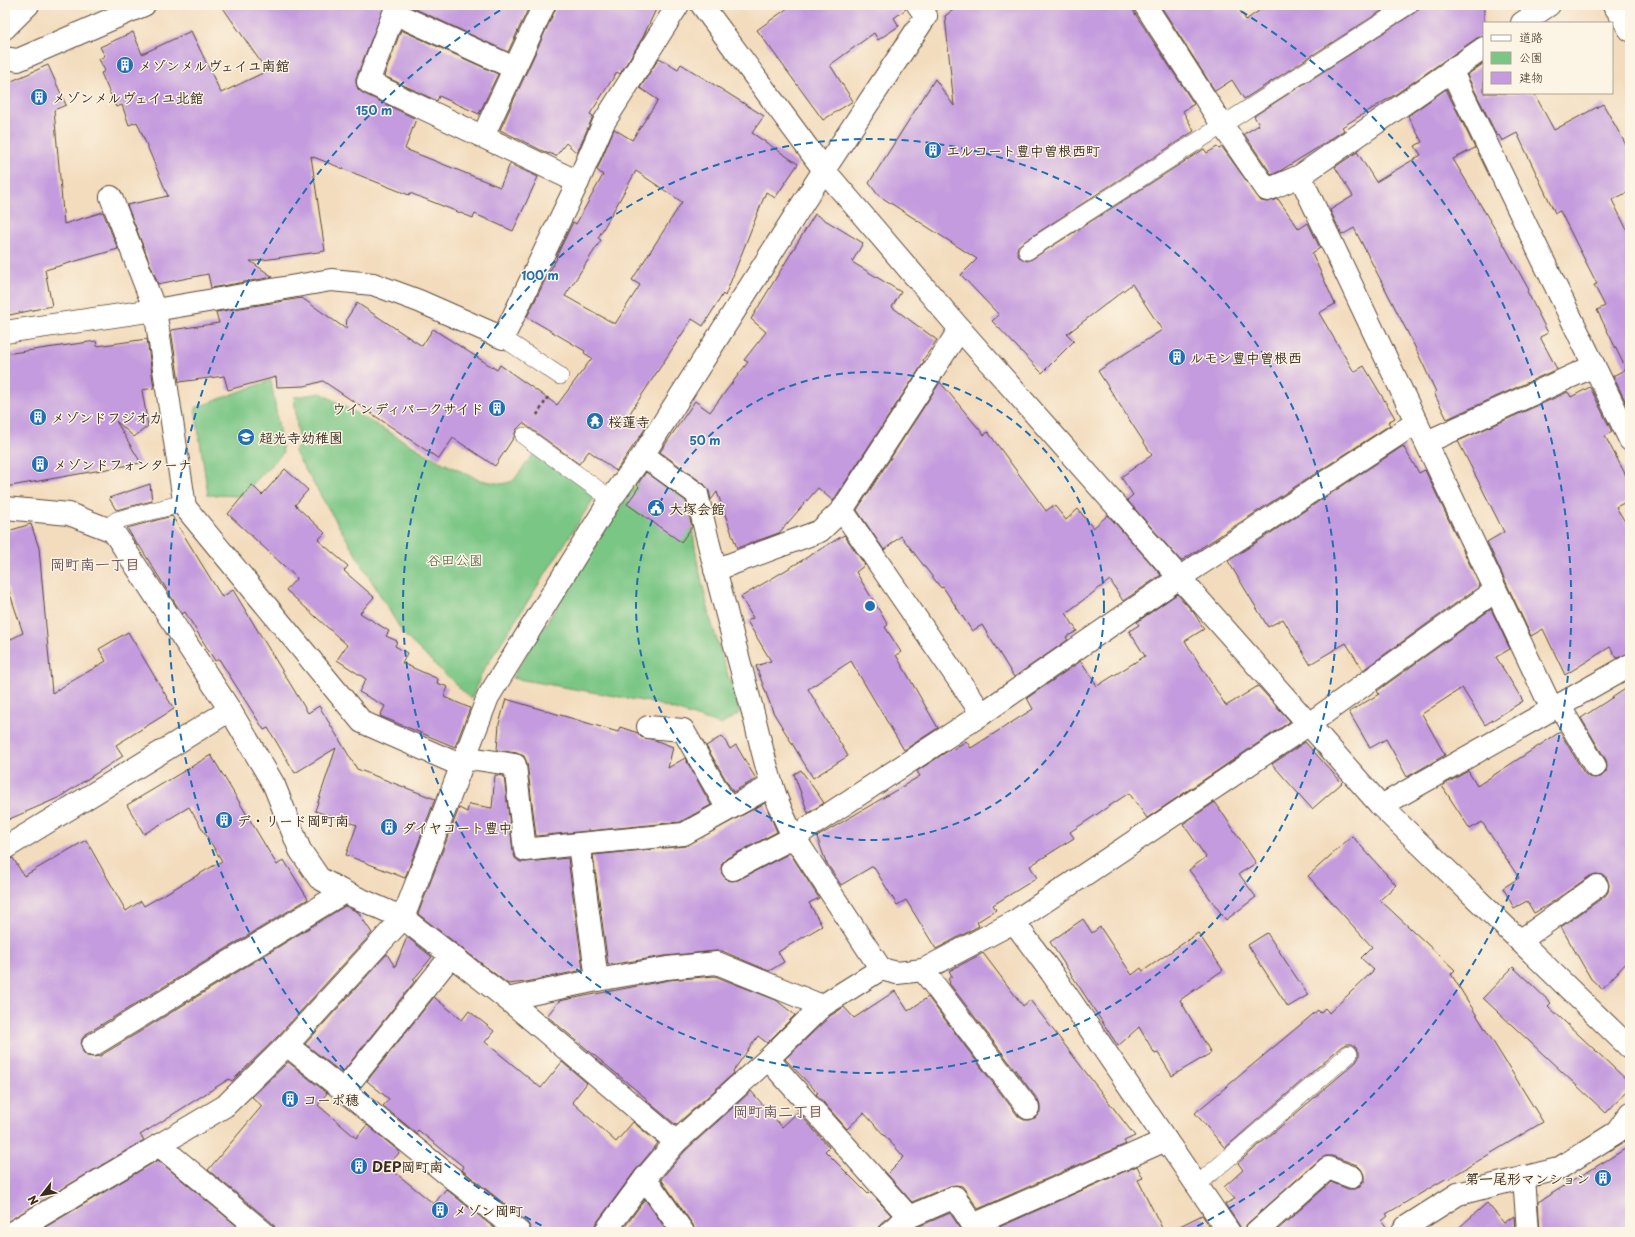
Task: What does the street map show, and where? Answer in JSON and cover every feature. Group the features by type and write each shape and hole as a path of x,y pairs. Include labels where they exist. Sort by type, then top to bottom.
{"street":[{"path":"5,28 28,5"},
{"path":"5,58 18,60 144,5"},
{"path":"483,136 544,5"},
{"path":"5,332 155,310 331,280 373,284 419,301 503,338 578,182 604,122 678,5"},
{"path":"702,5 824,170 960,329 1381,806 1630,1048"},
{"path":"13,1232 225,1106 287,1045 402,918 488,697 611,499 643,454 824,170 926,16 918,5"},
{"path":"1145,5 1266,190 1300,176 1483,49"},
{"path":"1614,5 1630,30"},
{"path":"1523,22 1542,7"},
{"path":"514,68 394,13 368,82 578,182"},
{"path":"1451,70 1630,440"},
{"path":"1300,176 1427,442 1495,591 1556,707 1595,766"},
{"path":"111,197 155,310 185,507 362,722 452,762 476,759 515,765 525,850 684,834 772,785"},
{"path":"715,570 820,531 842,510 960,329"},
{"path":"1427,442 1594,366"},
{"path":"733,869 794,837 982,714 1179,578 1417,422"},
{"path":"643,454 697,494 715,570 772,785 785,822 881,969 897,973 923,970 1014,922 1309,724 1495,591"},
{"path":"5,508 69,514 114,531 230,710 274,785 300,850 308,864 319,878 344,892 402,918 507,999 676,1142"},
{"path":"842,510 982,714"},
{"path":"1381,806 1630,665"},
{"path":"5,848 230,710"},
{"path":"648,727 683,730 728,809"},
{"path":"579,844 597,980"},
{"path":"1520,940 1597,886"},
{"path":"93,1045 344,892"},
{"path":"1014,922 1051,972 1229,1232"},
{"path":"343,1091 451,956"},
{"path":"507,999 597,980 667,968 717,963 822,1006"},
{"path":"605,1232 645,1178 676,1142 768,1059 822,1006 881,969"},
{"path":"923,970 1028,1108"},
{"path":"287,1045 519,1232"},
{"path":"768,1059 909,1217"},
{"path":"1402,1232 1406,1227 1458,1194 1558,1169 1617,1132 1630,1113"},
{"path":"890,1232 909,1217 955,1197 973,1225 1166,1140"},
{"path":"159,1145 263,1232"},
{"path":"1256,1232 1328,1168 1352,1177"},
{"path":"1524,1177 1528,1232"},
{"path":"645,1178 683,1232"}],"lane":[{"path":"1027,251 1409,5"},
{"path":"503,338 560,376"},
{"path":"524,436 611,499"},
{"path":"107,528 117,520 184,503"},
{"path":"1197,1185 1349,1054"}],"path":[{"path":"524,436 560,376"}],"green space":[{"path":"271,380 283,453 241,496 208,495 195,408"},
{"name":"谷田公園","path":"321,393 439,461 480,480 502,484 513,481 535,452 596,495 483,671 471,699 404,635 294,451 299,446 294,397"},
{"path":"648,469 688,499 697,560 711,621 740,713 721,725 654,703 512,678 616,512"}],"building":[{"path":"221,5 385,5 356,78 358,89 363,93 416,119 405,149 500,187 510,164 538,177 513,231 475,214 473,218 410,193 409,195 311,156 325,251 250,261 273,277 211,288 208,274 158,284 127,205 168,196 137,122 129,125 122,105 116,107 101,73 105,71 99,59 105,56 100,47 133,32 142,54 191,31 221,93 267,71"},
{"path":"407,5 530,5 508,52"},
{"path":"556,5 658,5 643,37 620,74 617,72 590,114 593,116 577,153 566,143 556,156 500,130"},
{"path":"792,5 906,5 906,9 894,18 899,26 878,40 874,33 830,65 853,101 823,120 757,30"},
{"path":"960,5 1133,5 1134,12 1194,104 1183,111 1194,131 1022,243 1018,246 1017,251 1019,257 1027,261 1032,259 1204,149 1207,153 1217,147 1219,149 1222,147 1261,201 1267,202 1278,199 1299,229 1308,223 1320,248 1312,253 1335,304 1319,313 1354,372 1364,366 1395,418 1388,422 1390,425 1181,561 1127,500 1133,495 1121,477 1152,455 1098,371 1162,330 1132,284 1067,334 1074,341 1042,373 992,321 999,315 961,275 977,259 878,195 869,183 935,79 954,106 945,16"},
{"path":"1160,5 1236,5 1246,20 1267,5 1391,5 1244,99 1232,80 1215,91"},
{"path":"1419,5 1484,5 1483,36 1477,38 1396,94 1342,127 1344,130 1322,145 1272,175 1244,134 1259,125 1254,116 1418,10"},
{"path":"401,30 498,74 479,114 439,96 437,101 384,76"},
{"path":"659,58 678,69 681,64 764,116 752,133 798,164 775,198 766,192 725,296 723,294 703,326 692,319 630,413 647,426 616,471 589,451 579,464 523,423 516,430 514,437 495,466 453,438 439,459 323,381 305,386 277,387 276,377 228,390 224,376 179,382 171,330 219,323 216,312 302,298 346,329 347,318 357,303 422,346 433,329 497,370 500,365 557,405 592,358 584,353 585,351 527,317 557,258 556,257 573,222 576,224 603,175 597,170 614,129 632,140 658,100 640,88","holes":["636,171 682,202 632,280 640,285 615,324 565,296 601,240 598,238"]},
{"path":"1483,64 1483,94 1535,94 1554,130 1603,104 1630,152 1630,191 1612,200 1630,236 1630,411 1613,376 1626,369 1597,310 1605,306 1594,285 1597,284 1560,211 1555,213 1517,133 1502,141 1499,135 1497,136 1467,75"},
{"path":"48,65 66,105 54,110 64,224 103,212 118,249 45,270 52,306 5,316 5,84"},
{"path":"1446,89 1475,148 1453,159 1498,234 1529,290 1527,291 1548,333 1540,337 1557,369 1447,419 1434,393 1436,392 1414,345 1354,228 1342,235 1330,210 1353,196 1335,167 1357,152 1376,182 1421,155 1415,146 1422,142 1408,116"},
{"path":"815,214 863,243 852,262 901,292 892,307 937,340 833,501 818,488 779,533 737,548 717,492 711,500 709,491 704,484 660,452 695,401 710,412 748,362 744,360 766,332 751,319"},
{"path":"147,339 154,388 142,390 148,426 134,437 116,421 141,463 5,487 5,354 96,341 97,346"},
{"path":"940,382 984,435 988,432 1046,511 1054,505 1066,520 1078,509 1093,528 1108,515 1161,575 1123,601 1110,580 1066,613 1077,631 1066,637 1068,640 1014,677 982,625 972,631 943,587 941,588 901,536 884,550 857,510"},
{"path":"1590,387 1612,432 1605,436 1630,483 1630,500 1616,507 1630,530 1630,653 1617,658 1610,647 1565,675 1543,629 1531,636 1487,542 1504,532 1458,441 1568,392 1571,397"},
{"path":"1403,446 1419,473 1425,470 1480,586 1363,670 1346,643 1310,664 1283,619 1268,627 1228,561"},
{"path":"285,469 308,490 295,505 325,533 318,540 348,566 344,571 374,597 360,613 389,631 386,636 397,641 395,646 407,653 402,663 438,679 437,683 448,687 444,697 470,708 455,747 380,716 385,706 359,692 366,679 337,660 347,645 286,590 297,578 228,514 252,485 262,495"},
{"name":"大塚会館","path":"646,472 686,501 692,527 681,542 627,504 639,487 637,485"},
{"path":"150,484 152,501 116,510 109,498"},
{"path":"172,516 222,597 233,590 308,713 319,706 357,769 435,799 405,878 346,855 357,825 315,811 336,748 295,773 268,728 264,730 219,659 215,661 185,612 182,614 127,528"},
{"path":"31,524 39,548 52,693 106,661 99,649 128,632 174,709 116,745 123,756 58,798 5,821 5,642 23,633 5,579 5,532"},
{"path":"844,535 865,565 856,572 888,625 885,627 901,652 896,655 938,728 904,750 851,661 808,689 848,756 813,778 773,712 756,666 771,661 747,621 753,618 741,597"},
{"path":"1177,594 1194,613 1204,629 1185,641 1226,706 1258,686 1290,721 1288,723 1147,818 1129,793 1070,832 1074,838 1030,866 1037,878 993,905 996,910 977,922 979,926 936,949 906,900 897,905 873,866 841,885 826,862 817,837 920,776 917,771 951,749 952,750 966,741 971,748 1033,709 1027,698 1081,661 1097,686 1145,656 1129,631 1139,625 1137,622"},
{"path":"1491,609 1510,649 1496,657 1523,701 1485,725 1462,688 1422,714 1445,755 1407,777 1386,739 1370,748 1349,712 1379,694 1377,691"},
{"path":"1630,686 1630,959 1602,989 1591,979 1561,927 1605,896 1608,892 1609,885 1607,878 1603,875 1596,874 1590,876 1534,913 1527,901 1514,908 1503,888 1519,878 1482,822 1470,829 1442,786 1468,771 1477,786 1560,732 1584,773 1589,777 1601,777 1606,772 1606,760 1581,718"},
{"path":"506,699 618,732 620,727 638,733 641,737 655,740 673,747 668,768 685,758 711,805 680,822 536,836 527,763 524,756 517,753 497,750 499,724"},
{"path":"722,736 730,749 736,745 756,779 733,792 706,746"},
{"path":"1305,742 1342,783 1312,809 1272,764"},
{"path":"211,755 277,865 284,860 308,899 86,1034 82,1039 81,1045 83,1052 87,1056 100,1056 345,906 358,912 372,933 278,1036 232,1081 229,1079 140,1135 144,1140 5,1223 5,860 13,858 24,876 86,840 126,911 141,901 144,906 222,861 189,807 144,834 127,805"},
{"path":"801,770 824,803 808,813 794,774"},
{"path":"495,775 504,776 515,858 520,862 526,862 568,858 583,970 526,982 508,984 418,914 459,808 467,812 469,804 492,808"},
{"path":"1215,802 1256,863 1239,874 1256,897 1226,920 1189,870 1206,857 1183,824"},
{"path":"765,803 777,832 727,858 722,863 722,874 727,880 738,880 790,853 819,898 809,903 822,926 778,952 784,962 769,971 722,951 665,956 608,965 593,855 685,846"},
{"path":"1352,836 1396,885 1380,900 1455,970 1451,974 1543,1122 1386,1214 1388,1216 1382,1221 1390,1232 1275,1232 1331,1182 1348,1189 1354,1189 1360,1187 1364,1182 1364,1175 1357,1165 1332,1156 1326,1156 1320,1159 1248,1223 1244,1228 1244,1232 1241,1232 1239,1225 1225,1204 1235,1199 1224,1187 1243,1170 1238,1163 1356,1062 1359,1057 1359,1052 1352,1044 1342,1046 1225,1148 1195,1113 1318,1010 1320,1013 1325,1008 1329,1013 1374,970 1361,958 1372,947 1308,876"},
{"path":"1083,919 1092,933 1100,927 1132,975 1141,968 1143,971 1198,933 1223,970 1180,1000 1211,1053 1172,1076 1158,1053 1155,1054 1139,1027 1118,1046 1050,942"},
{"path":"1267,933 1308,995 1288,1007 1248,945"},
{"path":"407,937 432,957 342,1073 305,1044 387,954 395,967"},
{"path":"983,953 1023,1006 1030,1000 1135,1136 1124,1141 1126,1144 978,1209 962,1186 956,1185 950,1186 912,1202 887,1174 904,1157 864,1113 847,1129 816,1094 818,1093 785,1059 830,1016 844,1007 854,1018 895,991 908,1011 928,997 1018,1116 1024,1120 1035,1118 1040,1112 1038,1100 949,983 950,982 948,979 952,976 949,971"},
{"path":"1513,967 1551,1003 1548,1006 1630,1083 1630,1088 1606,1113 1483,998"},
{"path":"715,976 776,1000 795,1015 767,1043 758,1036 733,1071 734,1073 676,1125 547,1016 559,1001 669,980"},
{"path":"434,997 462,1020 469,1011 494,1031 485,1042 541,1088 562,1062 587,1083 572,1102 616,1142 633,1122 658,1143 595,1225 593,1232 531,1232 527,1222 462,1170 464,1167 418,1130 416,1133 383,1106 389,1099 367,1081"},
{"path":"288,1062 327,1093 318,1105 356,1138 367,1125 400,1152 387,1166 434,1204 446,1189 499,1232 275,1232 275,1227 271,1222 208,1170 262,1106 252,1097"},
{"path":"751,1091 782,1127 798,1112 829,1147 825,1151 868,1194 870,1192 891,1215 882,1222 878,1232 695,1232 693,1225 661,1179 685,1151"},
{"name":"第一尾形マンション","path":"1630,1146 1630,1232 1540,1232 1538,1202"},
{"path":"158,1160 244,1232 37,1232"},
{"path":"1137,1166 1143,1178 1138,1180 1164,1232 988,1232"},
{"path":"645,1199 668,1232 621,1232"},
{"path":"1487,1203 1504,1223 1514,1216 1515,1232 1454,1232"},
{"path":"950,1213 963,1232 910,1232 915,1228"},
{"path":"1202,1215 1214,1232 1168,1232"}],"place":[{"name":"メゾンメルヴェイユ南館","path":"125,65"},
{"name":"メゾンメルヴェイユ北館","path":"39,97"},
{"name":"エルコート豊中曽根西町","path":"933,150"},
{"name":"ルモン豊中曽根西","path":"1177,357"},
{"name":"ウインディパークサイド","path":"497,408"},
{"name":"メゾンドフジオカ","path":"38,417"},
{"name":"桜蓮寺","path":"595,421"},
{"name":"超光寺幼稚園","path":"246,437"},
{"name":"メゾンドフォンターナ","path":"40,464"},
{"name":"大塚会館","path":"656,508"},
{"name":"デ・リード岡町南","path":"224,820"},
{"name":"ダイヤコート豊中","path":"389,827"},
{"name":"コーポ穂","path":"290,1099"},
{"name":"DEP岡町南","path":"359,1166"},
{"name":"第一尾形マンション","path":"1603,1178"},
{"name":"メゾン岡町","path":"440,1210"}],"district":[{"name":"岡町南一丁目","path":"95,563"},
{"name":"岡町南二丁目","path":"778,1110"}]}
